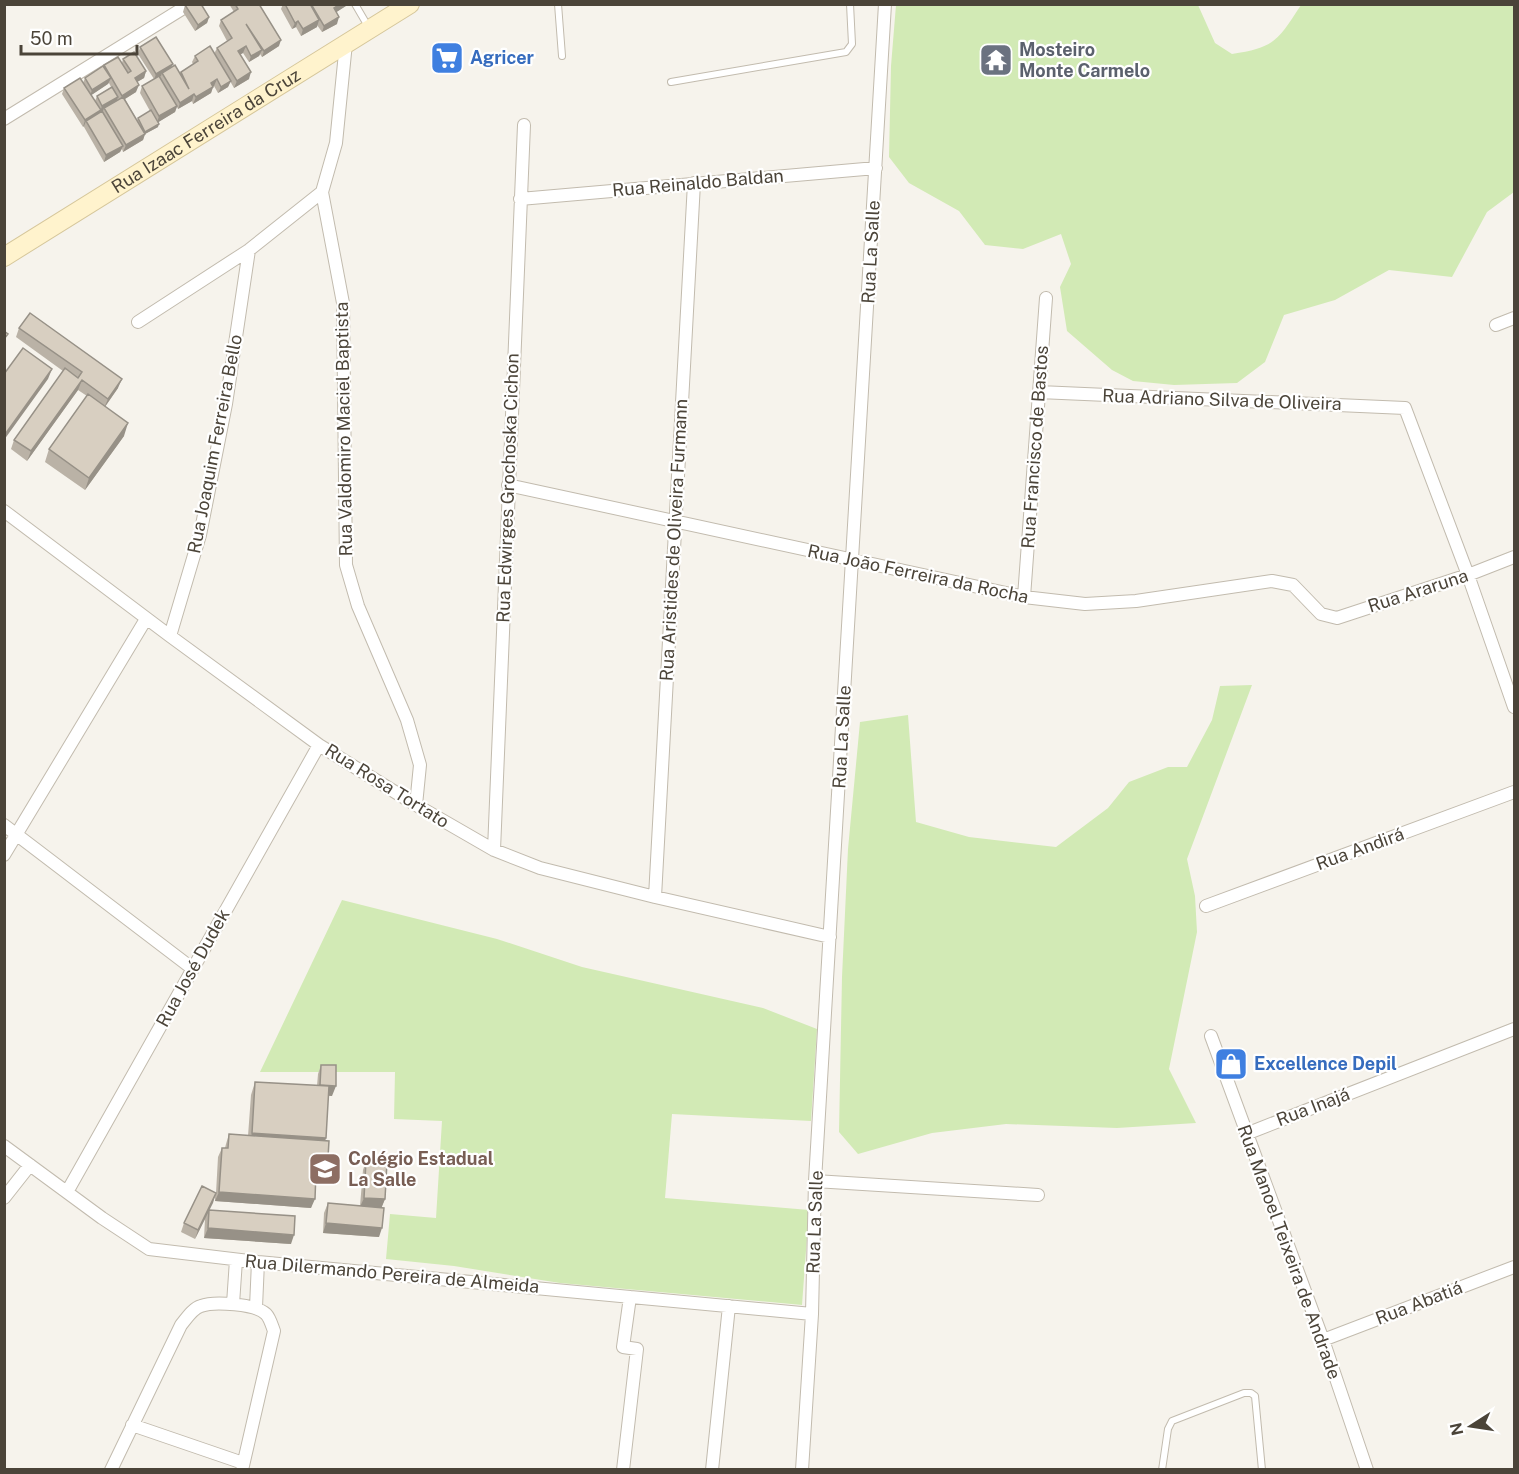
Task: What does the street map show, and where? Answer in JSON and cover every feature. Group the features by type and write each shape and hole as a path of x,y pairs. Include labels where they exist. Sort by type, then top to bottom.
{"main road":[{"name":"Rua Izaac Ferreira da Cruz","path":"4,257 410,4"}],"street":[{"path":"4,119 190,4"},
{"name":"Rua La Salle","path":"802,1470 812,1314 815,1181 885,4"},
{"name":"Rua Valdomiro Maciel Baptista","path":"346,43 336,143 322,192 343,303 346,564 358,606 407,720 420,765 416,805"},
{"name":"Rua Edwirges Grochoska Cichon","path":"494,850 524,126"},
{"name":"Rua Reinaldo Baldan","path":"520,199 876,168"},
{"name":"Rua Aristides de Oliveira Furmann","path":"655,897 694,183"},
{"path":"138,322 249,250 322,192"},
{"name":"Rua Joaquim Ferreira Bello","path":"170,636 202,524 226,404 249,250"},
{"name":"Rua Francisco de Bastos","path":"1024,597 1046,298"},
{"path":"1496,325 1515,318"},
{"name":"Rua Adriano Silva de Oliveira","path":"1039,392 1405,408 1468,575"},
{"name":"Rua João Ferreira da Rocha","path":"508,485 1024,597 1085,604 1136,601 1272,581 1293,585 1321,614"},
{"name":"Rua Rosa Tortato","path":"4,511 146,619 319,744 416,805 494,850 540,868 655,897 830,936"},
{"name":"Rua Araruna","path":"1321,614 1337,618 1515,557"},
{"path":"1468,575 1515,707"},
{"path":"4,855 146,619"},
{"name":"Rua José Dudek","path":"67,1192 319,744"},
{"name":"Rua Andirá","path":"1206,906 1515,792"},
{"path":"4,825 193,969"},
{"name":"Rua Inajá","path":"1246,1134 1515,1029"},
{"name":"Rua Manoel Teixeira de Andrade","path":"1211,1036 1323,1340 1366,1470"},
{"name":"Rua Dilermando Pereira de Almeida","path":"4,1146 102,1218 149,1249 236,1260 812,1314"},
{"path":"4,1198 30,1165"},
{"path":"815,1181 1038,1196"},
{"path":"233,1304 236,1260"},
{"path":"256,1307 258,1262"},
{"name":"Rua Abatiá","path":"1323,1340 1515,1266"},
{"path":"623,1470 637,1349 622,1347 630,1297"},
{"path":"111,1470 132,1425 181,1325 190,1314 201,1306 233,1304 256,1307 267,1314 274,1331 242,1467 132,1425"},
{"path":"712,1470 729,1306"}],"lane":[{"path":"355,4 370,29"},
{"path":"558,4 562,56"},
{"path":"671,82 846,52 852,44 850,4"},
{"path":"1162,1470 1168,1429 1172,1421 1244,1393 1251,1393 1254,1396 1262,1470"}],"green space":[{"path":"896,5 1198,5 1215,43 1232,54 1267,45 1287,27 1301,5 1514,5 1514,192 1487,212 1452,277 1389,270 1335,300 1284,315 1265,362 1237,383 1174,385 1133,381 1112,370 1067,331 1060,287 1071,264 1061,234 1023,249 985,245 959,211 909,183 889,157 891,66"},
{"path":"1252,685 1187,859 1195,896 1197,932 1169,1069 1196,1123 1117,1128 1006,1124 932,1133 858,1154 839,1132 842,977 848,849 860,722 908,715 916,822 969,837 1056,847 1108,808 1129,782 1168,767 1187,767 1212,720 1220,686"},
{"path":"342,900 497,939 582,967 763,1008 817,1029 811,1121 672,1114 665,1198 809,1210 802,1305 560,1283 454,1266 386,1259 390,1214 436,1218 442,1121 394,1119 395,1072 260,1072"}],"building":[{"path":"201,4 209,17 198,25 185,5"},
{"path":"235,4 259,4 281,40 264,51 246,24 262,50 251,56 246,46 238,51 251,72 237,81 217,48 232,38 221,20 238,9"},
{"path":"285,4 310,4 319,20 303,29 298,21 295,23"},
{"path":"311,4 340,4 334,8 339,17 324,26"},
{"path":"156,37 173,64 156,74 140,47"},
{"path":"210,46 231,81 221,87 217,79 211,83 213,87 196,97 194,94 180,103 162,73 175,65 189,89 181,72 198,61 195,56"},
{"path":"134,52 146,71 135,78 139,85 122,96 104,65 118,57 128,73 131,71 123,59"},
{"path":"103,66 111,78 92,90 85,78"},
{"path":"159,76 177,106 159,116 142,86"},
{"path":"80,78 101,110 85,120 64,88"},
{"path":"112,87 118,97 102,106 97,96"},
{"path":"123,97 145,134 126,145 104,108"},
{"path":"151,110 159,124 145,132 138,118"},
{"path":"102,111 123,146 106,155 86,121"},
{"path":"30,313 122,379 108,399 82,380 31,451 14,440 65,368 78,378 82,372 19,328"},
{"path":"23,348 52,369 6,433 4,432 4,374"},
{"path":"88,394 128,423 89,478 49,449"},
{"path":"321,1065 336,1065 336,1086 320,1085"},
{"path":"255,1082 329,1086 326,1138 252,1133"},
{"path":"229,1134 329,1141 327,1173 316,1172 315,1199 219,1192 222,1148 228,1148"},
{"path":"366,1161 387,1162 385,1199 364,1198"},
{"path":"202,1186 216,1193 198,1230 184,1223"},
{"path":"328,1203 384,1208 382,1228 326,1223"},
{"path":"209,1210 295,1216 294,1235 208,1228"}],"place":[{"name":"Agricer","path":"447,58"},
{"name":"Mosteiro Monte Carmelo","path":"996,60"},
{"name":"Excellence Depil","path":"1231,1064"},
{"name":"Colégio Estadual La Salle","path":"325,1169"}]}
